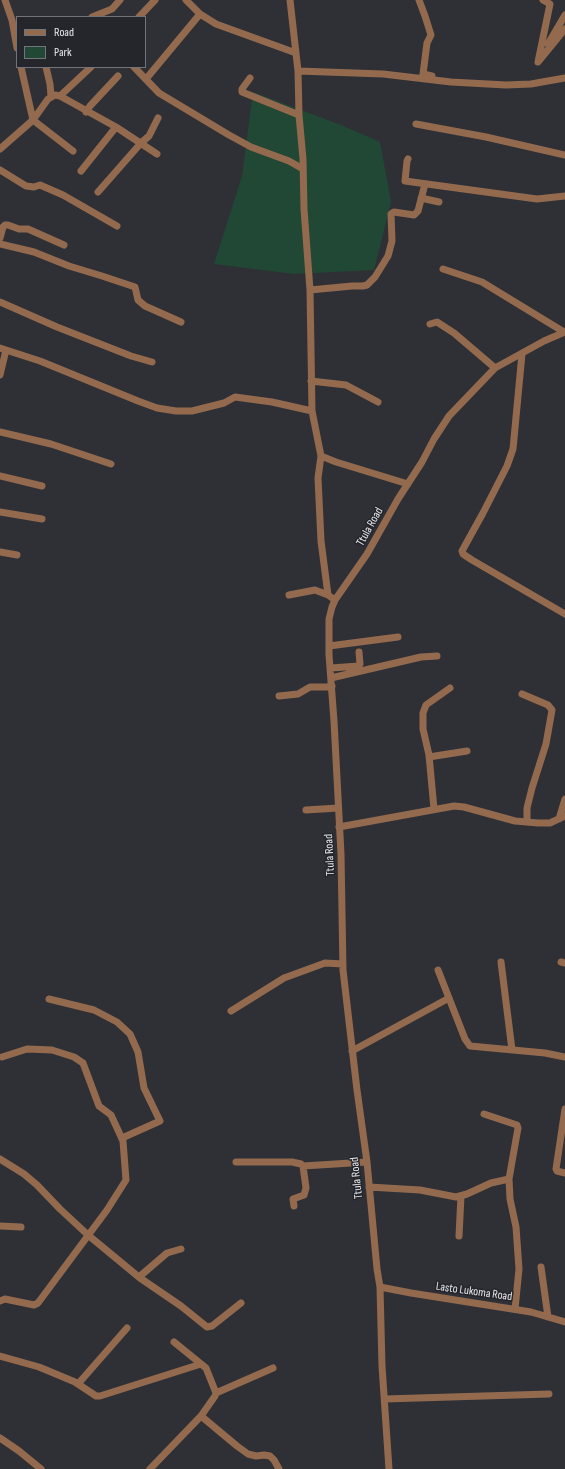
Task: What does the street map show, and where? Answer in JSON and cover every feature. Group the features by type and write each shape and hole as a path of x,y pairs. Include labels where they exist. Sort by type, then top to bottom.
{"street":[{"path":"5,0 12,20 16,42"},
{"path":"94,16 112,9 120,0"},
{"path":"140,16 155,0"},
{"path":"186,0 200,14 216,24 296,54"},
{"path":"290,0 298,71 304,209 310,290 312,411 321,456 318,478 321,541 328,595"},
{"path":"418,0 431,35 427,43 423,74 451,82"},
{"path":"538,62 550,4 543,0"},
{"path":"146,79 200,14"},
{"path":"538,62 565,15"},
{"path":"538,62 565,29"},
{"path":"21,68 33,120 73,151"},
{"path":"0,149 33,120 51,96 46,68"},
{"path":"60,96 90,68"},
{"path":"135,68 159,93 251,147 289,161 303,169"},
{"path":"298,71 383,74 451,82 520,85 565,78"},
{"path":"86,112 118,76"},
{"path":"250,78 242,89 242,92 299,115"},
{"path":"51,96 60,96 116,128 157,154"},
{"path":"98,192 141,143 149,136 158,118"},
{"path":"416,124 486,137 565,155"},
{"path":"81,171 116,128"},
{"path":"408,159 406,162 405,181 537,198 565,196"},
{"path":"0,170 26,186 31,187 40,185 63,195 117,226"},
{"path":"310,290 363,286 375,277 388,256 392,241 391,214 394,212 414,215 418,211 425,184"},
{"path":"422,198 439,202"},
{"path":"0,238 4,226 8,225 19,229 28,229 64,245"},
{"path":"0,244 34,252 68,266 135,288 138,300 145,306 181,322"},
{"path":"443,269 482,282 564,332"},
{"path":"0,302 57,327 131,356 152,362"},
{"path":"430,324 437,322 454,333 495,368"},
{"name":"Ttula Road","path":"389,1469 381,1332 380,1287 367,1162 352,1051 343,964 342,881 329,646 329,619 335,600 364,560 422,462 441,426 449,416 495,368 544,341 564,332"},
{"path":"0,375 3,349 40,361 157,408 176,411 192,411 224,403 235,397 272,402 312,411"},
{"path":"522,354 513,449 507,466 462,551 463,554 472,560 565,614"},
{"path":"311,381 346,385 378,402"},
{"path":"0,432 51,444 111,464"},
{"path":"321,456 408,484"},
{"path":"0,476 42,486"},
{"path":"0,512 42,519"},
{"path":"0,552 18,555"},
{"path":"289,594 315,590 328,595 335,600"},
{"path":"329,646 398,637"},
{"path":"331,668 359,666 359,652"},
{"path":"331,678 421,657 437,656"},
{"path":"278,696 298,694 310,687 332,686"},
{"path":"434,809 429,757 423,729 422,713 426,704 450,688"},
{"path":"522,694 548,705 552,710 546,744 527,808 527,822"},
{"path":"429,757 467,751"},
{"path":"339,827 454,806 464,807 503,818 527,822 550,823 562,818 565,799"},
{"path":"306,810 338,808"},
{"path":"501,962 512,1050"},
{"path":"232,1010 284,978 325,963 343,964"},
{"path":"438,970 465,1039 470,1046 565,1057"},
{"path":"352,1051 449,998"},
{"path":"49,999 94,1010 117,1022 130,1034 138,1052 144,1088 160,1121 122,1138"},
{"path":"0,1301 5,1299 34,1305 38,1303 107,1210 126,1180 122,1138 111,1115 99,1106 83,1063 74,1057 52,1050 27,1049 2,1057"},
{"path":"565,1109 556,1169 557,1171 565,1173"},
{"path":"484,1114 516,1125 518,1130 509,1179 510,1199 516,1228 519,1269 515,1309"},
{"path":"0,1159 24,1174 37,1185 88,1235 139,1277 181,1306 207,1327 212,1326 241,1303"},
{"path":"236,1162 292,1162 303,1166 367,1162"},
{"path":"294,1206 294,1199 304,1195 306,1188 303,1166"},
{"path":"369,1187 409,1189 451,1197 462,1196 491,1183 509,1179"},
{"path":"459,1236 462,1196"},
{"path":"0,1226 21,1227"},
{"path":"139,1277 167,1253 182,1249"},
{"path":"541,1268 548,1317"},
{"name":"Lasto Lukoma Road","path":"380,1287 515,1309 565,1322"},
{"path":"78,1384 127,1328"},
{"path":"174,1342 206,1368 216,1393"},
{"path":"0,1356 39,1366 78,1384 96,1396 104,1396 201,1364"},
{"path":"150,1469 201,1416 216,1393 273,1368"},
{"path":"385,1399 549,1394"},
{"path":"201,1416 248,1454 256,1456 270,1456 279,1469"},
{"path":"0,1438 20,1451 41,1469"}],"green space":[{"path":"253,92 341,125 380,142 391,202 374,270 294,274 214,264 242,176"}]}
